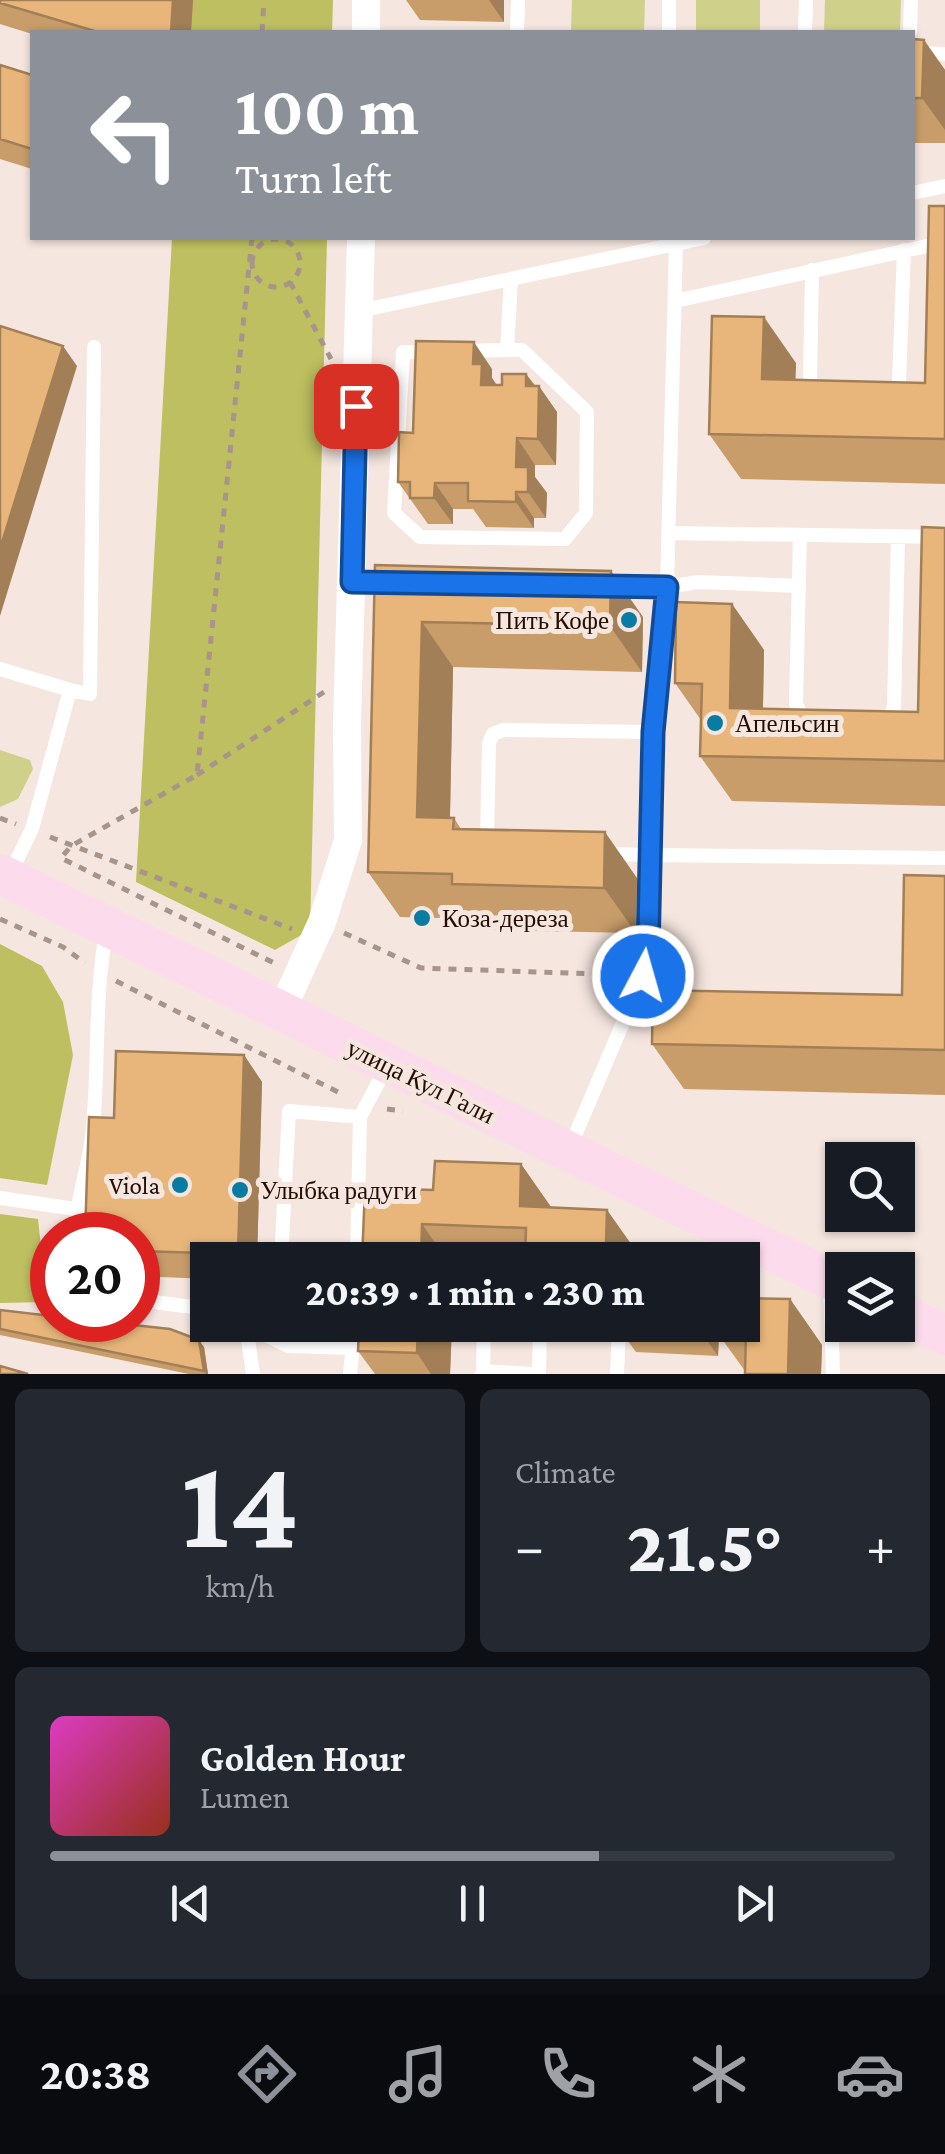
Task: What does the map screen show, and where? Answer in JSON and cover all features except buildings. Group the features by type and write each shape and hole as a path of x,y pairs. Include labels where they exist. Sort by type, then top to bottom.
{"street":[{"path":"366,0 366,30"},
{"path":"281,1012 319,930 348,840 349,680 362,582 360,240"},
{"name":"улица Кул Гали","path":"4,876 825,1277"},
{"path":"915,1320 945,1335"}],"lane":[{"path":"517,30 518,0"},
{"path":"669,0 669,30"},
{"path":"805,30 806,0"},
{"path":"910,30 911,0"},
{"path":"915,53 945,54"},
{"path":"915,192 945,186"},
{"path":"359,311 693,240"},
{"path":"675,301 945,242"},
{"path":"568,1151 643,976 648,952 653,732 667,587 676,243"},
{"path":"871,395 886,396 896,391 899,383 904,250"},
{"path":"812,270 812,390 839,395"},
{"path":"507,350 511,278"},
{"path":"0,669 90,694 94,347"},
{"path":"507,350 522,350 586,412 586,513 564,539 420,537 394,514 404,352 507,350"},
{"path":"669,533 945,538"},
{"path":"800,535 796,702 800,713 812,719 829,720"},
{"path":"863,720 890,717 894,707 898,536"},
{"path":"588,586 667,587 699,582 799,586"},
{"path":"4,876 32,829 70,690"},
{"path":"502,852 492,848 487,840 489,743 493,734 503,730 653,732"},
{"path":"595,854 945,858"},
{"path":"76,1212 92,1138 98,972 108,926"},
{"path":"358,1242 363,1111 387,1065"},
{"path":"283,1242 288,1111 363,1111"},
{"path":"0,1198 76,1209"},
{"path":"160,1303 190,1307"},
{"path":"251,1342 254,1374"},
{"path":"280,1342 288,1346 354,1348"},
{"path":"350,1374 354,1342"},
{"path":"483,1342 482,1373 535,1374 538,1342"},
{"path":"617,1374 619,1342"},
{"path":"833,1374 834,1342"}],"path":[{"path":"262,30 264,0"},
{"path":"196,775 252,240"},
{"path":"273,240 261,244 252,260 256,278 272,287 290,282 300,266 299,256 284,240"},
{"path":"290,282 332,359"},
{"path":"72,846 196,775 312,698 349,680"},
{"path":"0,818 420,968 643,976"},
{"path":"0,919 63,947 98,972 363,1111 404,1112"}],"green space":[{"path":"572,0 645,0 644,30 571,30"},
{"path":"696,0 760,0 760,30 696,30"},
{"path":"825,0 901,0 900,30 824,30"},
{"path":"0,750 30,760 33,769 18,799 0,807"}],"shaded area":[{"path":"186,0 333,0 332,30 184,30"},
{"path":"172,240 327,240 310,930 275,950 136,882"},
{"path":"0,944 42,966 63,1002 73,1055 47,1185 0,1178"},
{"path":"0,1214 30,1218 30,1302 0,1303"}],"place":[{"name":"Пить Кофе","path":"629,620"},
{"name":"Апельсин","path":"715,723"},
{"name":"Коза-дереза","path":"422,918"},
{"name":"Viola","path":"180,1185"},
{"name":"Улыбка радуги","path":"240,1190"}],"route":[{"path":"356,406 352,582 667,587 653,732 648,952 643,976"}]}
